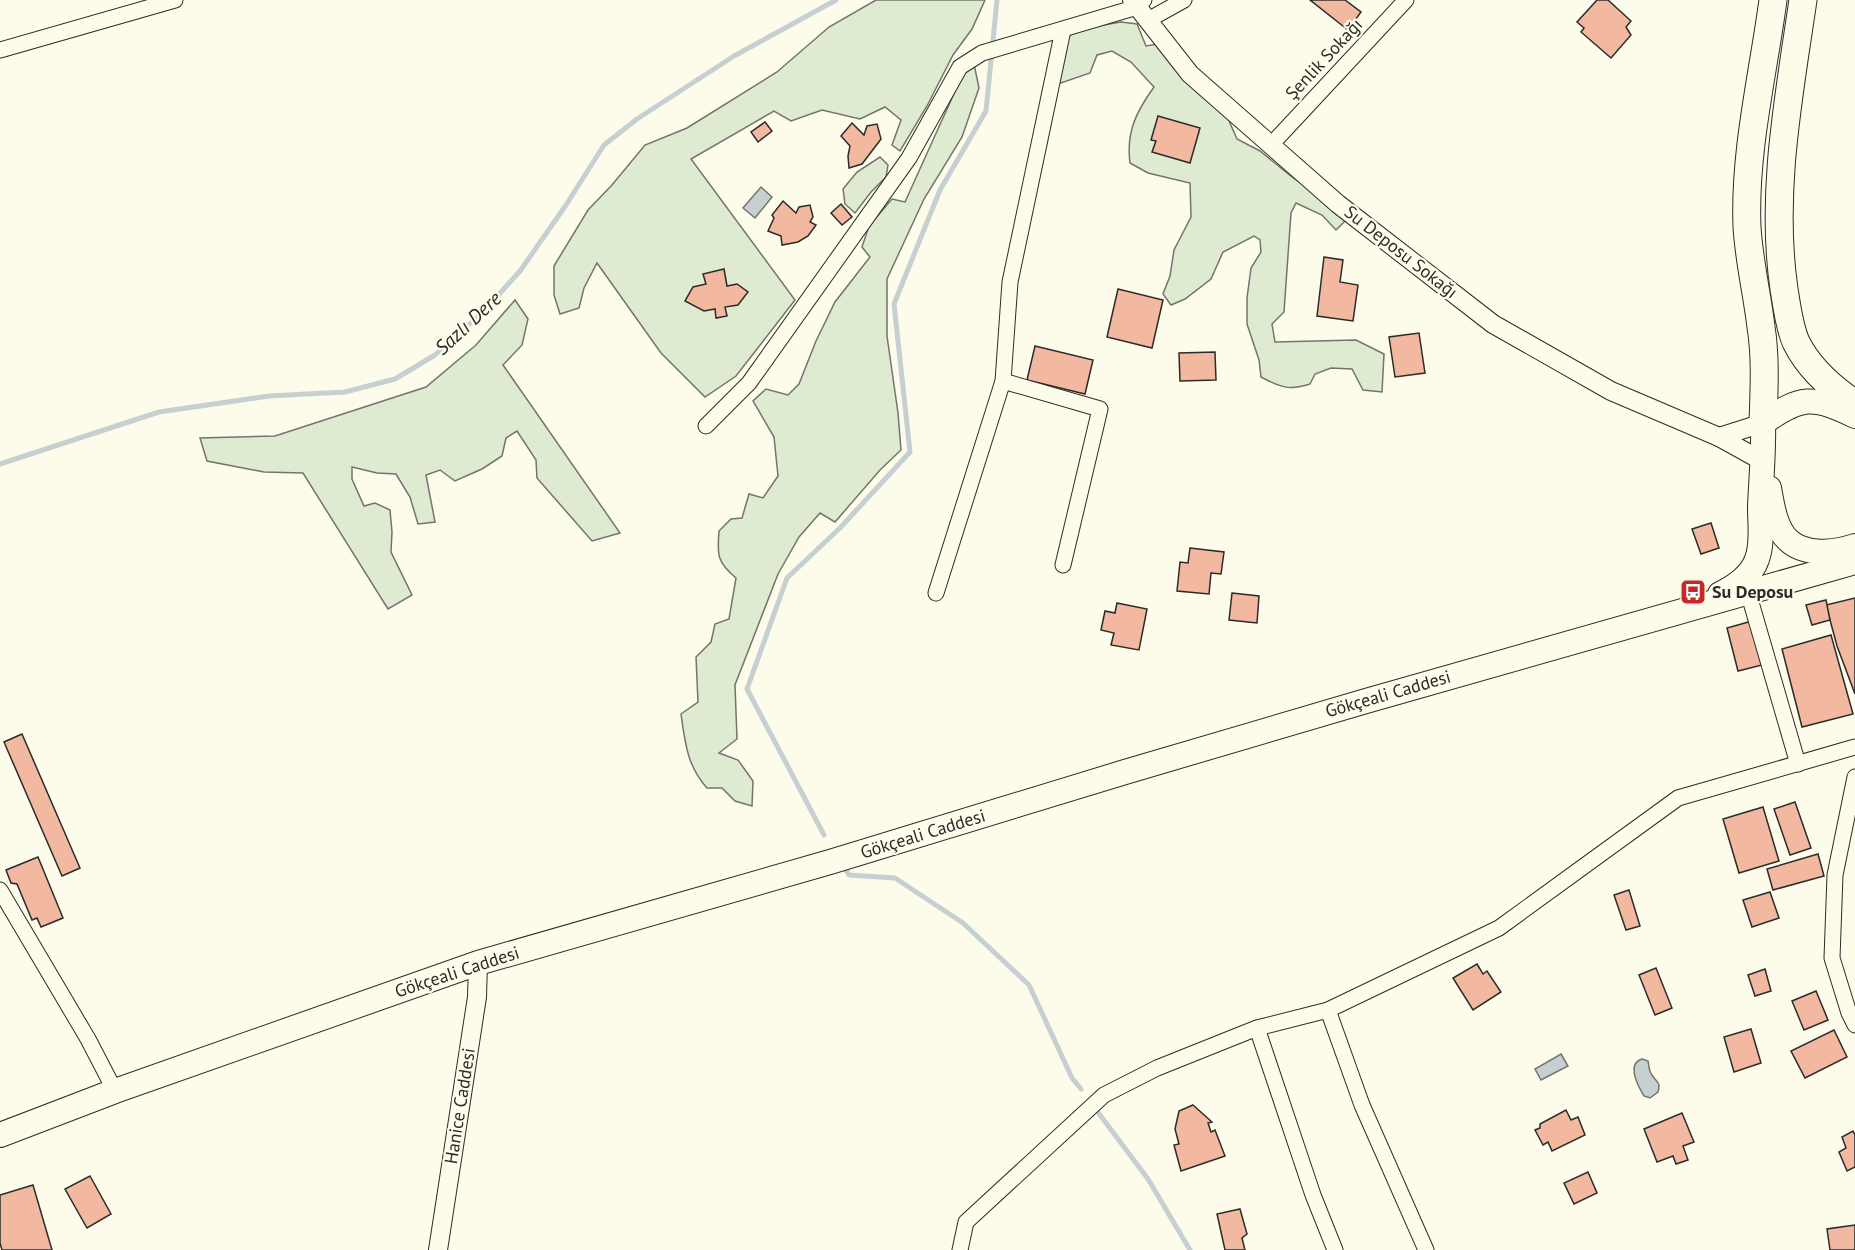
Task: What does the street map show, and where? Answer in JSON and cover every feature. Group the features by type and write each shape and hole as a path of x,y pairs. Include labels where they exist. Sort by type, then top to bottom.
{"highway":[{"path":"1763,423 1762,329 1752,274 1747,227 1748,165 1773,0"},
{"path":"1803,0 1782,158 1779,222 1781,269 1788,315 1796,343 1818,374 1843,397 1855,404"}],"main road":[{"path":"1676,612 1724,592 1744,579 1757,560 1764,462 1763,423 1795,403 1814,400 1836,406 1855,416"},
{"path":"1764,462 1772,504 1780,527 1788,540 1802,548 1821,552 1855,546"},
{"name":"Gökçeali Caddesi","path":"0,1134 478,963 830,862 1137,768 1855,562"}],"street":[{"path":"0,50 175,0"},
{"path":"706,426 749,383 909,158 960,67 982,53 1141,7 1184,0"},
{"name":"Şenlik Sokağı","path":"1271,145 1406,0"},
{"name":"Su Deposu Sokağı","path":"1141,7 1190,74 1338,204 1493,324 1611,391 1719,437 1764,462"},
{"path":"936,593 1003,381 1010,282 1063,30"},
{"path":"1003,381 1100,409 1064,565"},
{"path":"1719,437 1763,423"},
{"path":"1748,592 1798,764"},
{"path":"960,1250 966,1222 1104,1095 1157,1068 1257,1028 1328,1010 1499,928 1678,798 1855,747"},
{"path":"1855,777 1835,875 1832,958 1855,1025"},
{"path":"0,890 88,1038 115,1091"},
{"name":"Hanice Caddesi","path":"438,1250 477,997 478,963"},
{"path":"1328,1010 1362,1105 1426,1250"},
{"path":"1257,1028 1313,1195 1335,1250"}],"green space":[{"path":"876,0 985,0 972,29 953,55 927,106 900,151 892,145 901,120 885,107 860,119 822,110 791,121 774,111 691,159 795,300 736,376 705,397 661,353 597,263 584,288 579,308 560,314 554,295 554,266 588,210 645,145 687,128 777,72 829,27"},
{"path":"1121,22 1137,24 1146,46 1158,44 1226,114 1237,139 1260,151 1322,198 1346,220 1336,230 1322,215 1296,203 1291,213 1284,312 1272,324 1275,342 1356,340 1384,354 1382,392 1363,390 1352,369 1331,368 1315,374 1310,384 1296,387 1279,385 1261,377 1259,360 1247,324 1247,298 1251,268 1261,252 1260,240 1254,236 1223,252 1211,279 1185,299 1171,305 1163,294 1170,276 1174,250 1191,217 1190,183 1148,173 1130,163 1131,132 1137,114 1154,87 1131,62 1112,51 1097,55 1090,73 1058,84 1059,48 1075,30"},
{"path":"974,64 979,88 962,137 924,199 887,279 887,336 901,450 880,470 835,522 820,513 799,537 778,574 735,685 737,739 719,753 738,760 753,781 752,806 735,801 722,788 707,788 700,780 688,753 681,714 698,702 696,657 711,642 715,624 729,619 736,578 720,558 719,531 731,519 742,518 749,494 763,498 778,476 774,437 753,401 766,389 788,395 799,384 835,302 870,257 862,247 869,226 892,199 905,202 962,76"},
{"path":"880,157 888,165 886,177 855,213 845,204 843,189 857,172"},
{"path":"515,300 528,319 522,345 503,365 620,533 592,541 537,478 536,460 517,431 506,438 502,456 482,469 455,481 440,470 426,475 435,522 418,524 410,497 396,474 377,473 352,467 352,479 364,506 375,503 390,510 391,552 412,595 388,609 303,473 264,472 207,461 200,438 275,436 426,387 476,345"}],"shaded area":[{"path":"761,187 772,197 755,218 743,208"},
{"path":"1561,1054 1568,1066 1541,1080 1535,1069"},
{"path":"1642,1059 1648,1061 1650,1072 1659,1084 1658,1092 1650,1098 1644,1096 1635,1076 1635,1065"}],"building":[{"path":"1310,0 1345,0 1361,12 1348,30"},
{"path":"1597,0 1608,0 1631,21 1626,27 1631,35 1611,58 1581,32 1584,28 1577,22"},
{"path":"1158,116 1200,128 1190,163 1152,152 1156,141 1151,140"},
{"path":"765,122 772,131 758,142 751,132"},
{"path":"852,123 864,135 867,126 877,124 881,139 862,164 849,168 850,146 841,136"},
{"path":"783,201 796,213 799,207 810,205 813,217 810,222 816,225 808,236 798,242 782,245 781,236 768,231 774,218 772,215"},
{"path":"841,204 852,217 842,225 831,213"},
{"path":"1324,257 1343,260 1340,282 1358,285 1353,321 1317,316"},
{"path":"724,269 727,286 737,284 748,292 738,305 725,307 727,316 716,318 715,309 704,311 685,301 693,287 706,284 703,274"},
{"path":"1118,289 1163,300 1152,348 1107,337"},
{"path":"1419,333 1425,373 1395,377 1389,337"},
{"path":"1035,346 1093,360 1085,394 1027,380"},
{"path":"1215,352 1216,380 1180,381 1179,353"},
{"path":"1711,523 1719,548 1701,554 1692,529"},
{"path":"1190,548 1224,552 1221,574 1211,573 1209,594 1177,591 1180,562 1188,563"},
{"path":"1232,593 1259,596 1257,623 1229,620"},
{"path":"1855,598 1855,694 1837,646 1826,605"},
{"path":"1826,600 1830,620 1812,625 1806,605"},
{"path":"1117,603 1147,609 1139,650 1111,645 1114,633 1101,630 1105,611 1115,613"},
{"path":"1752,621 1762,665 1738,671 1727,628"},
{"path":"1831,635 1853,714 1802,727 1782,649"},
{"path":"22,734 80,868 62,876 4,742"},
{"path":"1795,802 1811,848 1790,855 1774,809"},
{"path":"1763,807 1779,861 1739,873 1723,819"},
{"path":"1818,854 1824,876 1773,890 1767,869"},
{"path":"38,857 63,918 41,927 37,918 32,920 17,884 11,883 6,870"},
{"path":"1629,890 1640,926 1626,930 1614,895"},
{"path":"1770,892 1779,918 1752,927 1743,900"},
{"path":"1477,964 1483,974 1487,971 1501,992 1473,1010 1453,978"},
{"path":"1656,968 1672,1008 1655,1015 1639,975"},
{"path":"1765,969 1771,991 1755,996 1748,975"},
{"path":"1816,991 1828,1020 1804,1030 1792,1001"},
{"path":"1751,1029 1761,1063 1734,1072 1724,1037"},
{"path":"1834,1030 1847,1057 1805,1078 1791,1051"},
{"path":"1193,1105 1212,1122 1208,1123 1211,1132 1215,1130 1225,1156 1181,1171 1174,1145 1179,1144 1175,1129 1179,1111"},
{"path":"1566,1110 1571,1120 1578,1117 1585,1135 1552,1151 1548,1142 1543,1145 1535,1130 1540,1128 1540,1124"},
{"path":"1682,1113 1694,1142 1683,1146 1688,1160 1676,1164 1673,1156 1657,1162 1644,1129"},
{"path":"1853,1131 1855,1167 1847,1171 1839,1152 1846,1148 1842,1137"},
{"path":"1588,1172 1597,1193 1574,1204 1564,1183"},
{"path":"90,1176 111,1214 87,1228 65,1189"},
{"path":"33,1185 52,1250 2,1250 0,1195"},
{"path":"1240,1209 1247,1234 1242,1238 1245,1250 1225,1250 1217,1214"},
{"path":"1855,1225 1855,1250 1830,1250 1827,1229"}],"waterway":[{"name":"Sazlı Dere","path":"0,464 159,412 269,396 345,392 395,379 435,355 484,311 520,271 604,145 637,119 734,56 836,0"},
{"path":"824,835 747,689 787,578 840,528 910,452 894,304 940,190 986,111 997,0"},
{"path":"843,865 849,875 895,878 963,923 1029,985 1072,1078 1081,1089"},
{"path":"1097,1111 1148,1179 1190,1250"}],"place":[{"name":"Su Deposu","path":"1693,592"}]}
